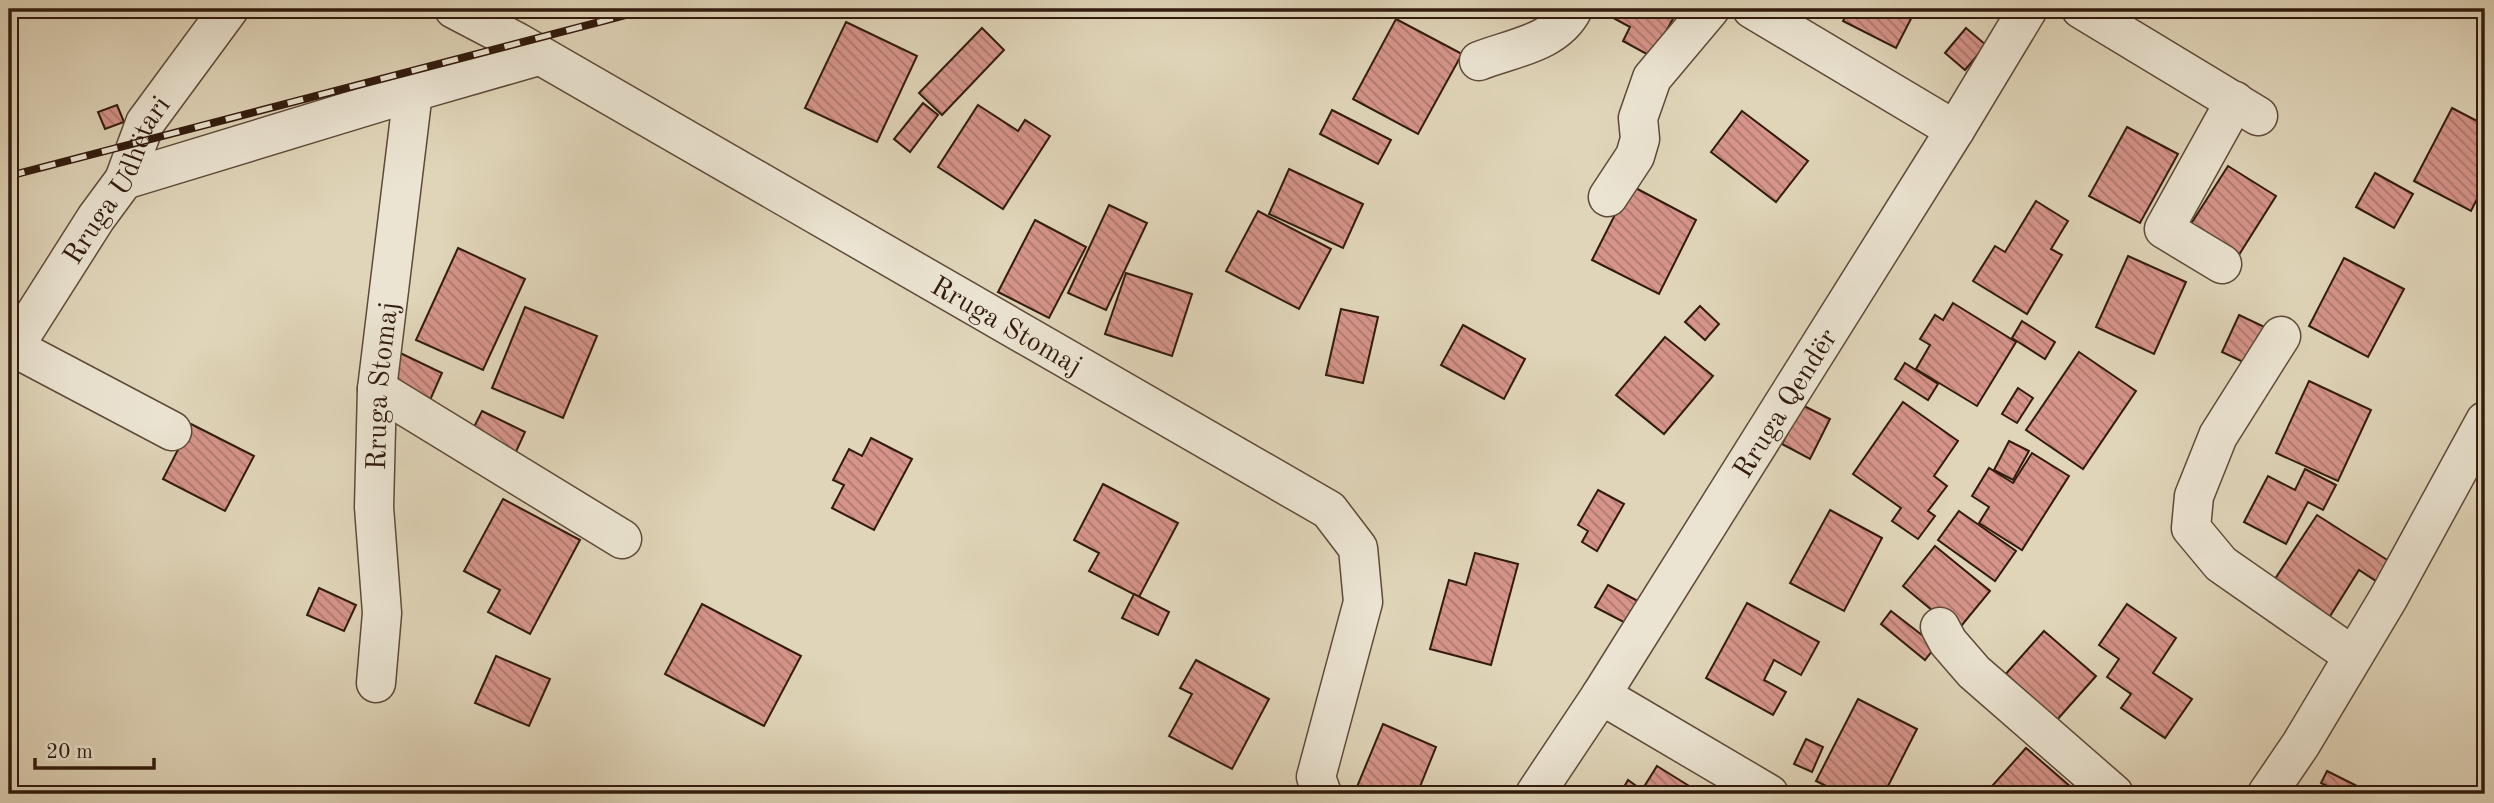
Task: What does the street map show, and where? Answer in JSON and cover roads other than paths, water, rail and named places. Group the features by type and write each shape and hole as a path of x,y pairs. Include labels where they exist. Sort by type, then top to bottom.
{"street":[{"name":"Rruga Udhëtari","path":"11,351 96,218 124,180 145,123 229,9"},
{"name":"Rruga Stomaj","path":"454,9 517,42 1329,510 1358,548 1363,602 1316,777 1322,794"},
{"path":"1479,61 1546,38 1568,19 1573,9"},
{"path":"1608,197 1635,156 1640,139 1638,118 1652,78 1710,9"},
{"path":"1752,9 1955,130"},
{"name":"Rruga Qendër","path":"1535,794 1601,695 2028,9"},
{"path":"2081,9 2247,108 2164,229 2222,264"},
{"path":"124,180 538,56"},
{"name":"Rruga Stomaj","path":"376,683 382,613 374,507 377,389 413,92"},
{"path":"2281,336 2217,436 2194,496 2191,528 2221,565 2353,656"},
{"path":"11,351 172,431"},
{"path":"377,389 622,539"},
{"path":"2267,794 2301,744 2423,538 2485,421"},
{"path":"1940,627 1948,642 1974,672 2114,794"},
{"path":"1601,695 1769,794"}],"railway":[{"path":"9,176 649,9"}]}
